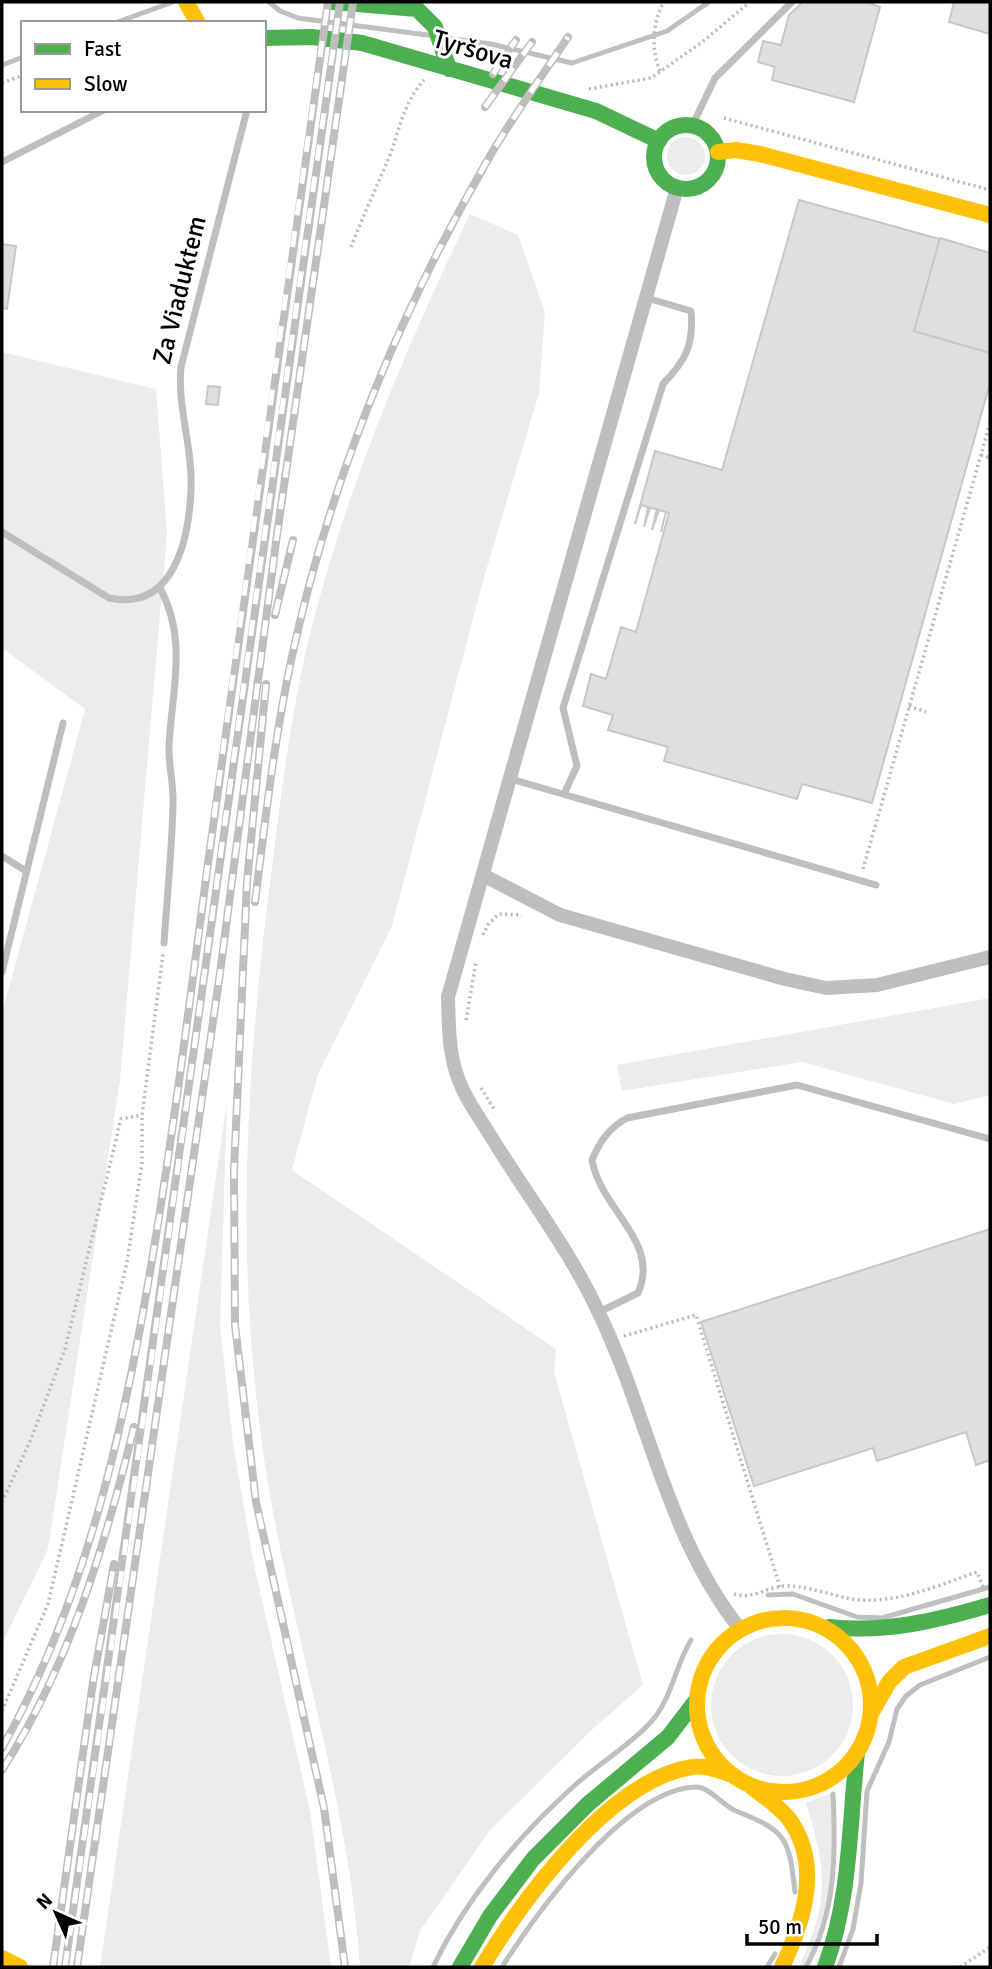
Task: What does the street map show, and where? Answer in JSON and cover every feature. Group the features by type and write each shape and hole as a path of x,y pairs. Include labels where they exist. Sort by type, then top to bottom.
{"main road":[{"path":"333,2 401,5 425,13 433,23 441,44 443,67"},
{"name":"Tyršova","path":"266,40 312,37 362,43 596,111 659,141"},
{"path":"692,126 709,135 718,152 718,163 708,181 688,190 668,184 656,168 654,158 659,141 673,128 692,126"},
{"path":"718,152 736,150 760,154 990,215"},
{"path":"460,1967 490,1916 533,1859 588,1804 668,1737 696,1699 709,1659 740,1629 780,1618 855,1631 884,1631 935,1621 990,1605"},
{"path":"821,1626 846,1643 859,1661 869,1682 871,1713"},
{"path":"825,1967 835,1945 850,1879 852,1801 857,1753 871,1713 889,1682 904,1667 990,1636"},
{"path":"696,1699 705,1742 721,1766 788,1817 801,1842 805,1862 805,1906 799,1930 782,1967"},
{"path":"752,1787 781,1792 810,1788 836,1774 857,1753"},
{"path":"482,1967 538,1883 605,1815 649,1785 682,1769 705,1768 733,1776"},
{"path":"2,1958 20,1967"}],"street":[{"path":"677,188 448,997 449,1048 463,1089 577,1268 599,1312 656,1469 690,1547 709,1587 740,1629"},
{"path":"483,875 560,915 785,979 826,988 877,985 990,957"}],"lane":[{"path":"692,126 715,78 792,2"},
{"path":"2,162 100,112"},
{"name":"Za Viaduktem","path":"160,588 168,579 182,542 191,489 189,454 179,393 181,367 246,112"},
{"path":"564,794 577,766 563,708 663,384 684,361 693,331 691,311 647,298"},
{"path":"2,532 109,598 124,601 139,599 160,588 173,617 178,640 178,662 169,747 174,800 164,943"},
{"path":"2,972 63,723"},
{"path":"511,779 876,885"},
{"path":"2,856 26,872"},
{"path":"599,1312 638,1293 644,1280 644,1265 639,1245 603,1195 592,1160 601,1140 616,1124 627,1118 797,1085 990,1139"}],"path":[{"path":"660,72 654,46 656,16 664,2"},
{"path":"582,90 651,78 701,43 750,2"},
{"path":"351,247 413,92 443,67"},
{"path":"2,83 21,76"},
{"path":"724,118 990,190"},
{"path":"860,880 990,423"},
{"path":"981,455 990,458"},
{"path":"909,706 926,712"},
{"path":"481,944 494,917 504,912 522,915"},
{"path":"2,1711 48,1604 127,1262 142,1163 142,1115 164,943"},
{"path":"465,1025 477,957"},
{"path":"476,1079 499,1117"},
{"path":"2,1502 31,1439 65,1349 121,1119 142,1115"},
{"path":"622,1336 696,1315 780,1587"},
{"path":"732,1593 748,1596 780,1587 829,1592 860,1600 889,1599 911,1595 977,1572 990,1605"},
{"path":"960,1967 990,1947"}],"shaded area":[{"path":"686,137 699,143 705,156 699,169 686,175 673,169 667,156 673,143"},
{"path":"470,214 518,235 545,312 539,393 483,581 392,926 318,1074 292,1170 556,1349 554,1372 643,1685 595,1727 490,1830 420,1931 409,1967 360,1967 343,1835 286,1575 262,1444 249,1299 247,1155 251,1083 263,939 280,807 293,716 312,626 361,467 402,365"},
{"path":"2,352 156,389 167,533 120,1080 48,1549 2,1644 2,1013 85,709 2,648"},
{"path":"990,998 990,1095 954,1104 802,1062 622,1091 617,1065"},
{"path":"227,1102 220,1325 233,1443 254,1565 310,1811 331,1967 100,1967"},
{"path":"782,1634 809,1639 832,1655 848,1678 853,1705 848,1732 832,1755 809,1771 782,1776 755,1771 732,1755 716,1732 711,1705 716,1678 732,1655 755,1639"},
{"path":"834,1792 833,1861 828,1902 806,1967 799,1967 816,1923 822,1886 818,1849 806,1803"}],"building":[{"path":"803,2 867,2 880,7 854,102 772,80 775,67 758,62 763,41 781,45 789,15"},
{"path":"954,2 990,2 990,34 949,22"},
{"path":"799,200 990,253 990,383 872,803 802,784 797,799 664,761 668,747 608,730 613,715 583,706 591,674 606,679 621,627 636,632 669,513 659,510 652,530 657,509 650,508 644,527 648,507 641,505 635,524 655,451 722,470"},
{"path":"940,238 990,253 990,353 914,331"},
{"path":"2,244 16,246 7,309 2,308"},
{"path":"208,386 220,387 218,405 206,404"},
{"path":"990,1229 990,1460 976,1465 966,1432 877,1461 873,1448 754,1486 701,1322"}],"waterway":[{"path":"121,21 173,2"},
{"path":"269,2 280,11 298,18 435,36"},
{"path":"445,38 491,44 572,63 667,31 709,2"},
{"path":"2,65 21,58"},
{"path":"768,1595 793,1594 857,1617 882,1618 990,1587"},
{"path":"433,1967 477,1893 513,1848 553,1805 656,1716 668,1695 691,1640"},
{"path":"839,1967 853,1929 861,1883 867,1791 889,1742 897,1709 906,1696 920,1685 990,1657"},
{"path":"502,1967 537,1916 585,1858 612,1831 640,1809 668,1793 700,1788 775,1831 787,1848 795,1892"},
{"path":"806,1967 816,1947 829,1904 834,1861 833,1794"},
{"path":"767,1967 775,1954"}],"railway":[{"path":"2,1748 31,1692 78,1576 113,1457 139,1334 174,1119 328,2"},
{"path":"65,1967 340,2"},
{"path":"77,1967 220,973 276,542 353,2"},
{"path":"255,902 275,751 291,661 325,529 347,464 397,338 457,215 499,141 568,37"},
{"path":"493,74 516,40"},
{"path":"485,107 532,42"},
{"path":"275,615 293,540"},
{"path":"266,684 247,882 234,1170 235,1325 256,1502 324,1808 345,1967"},
{"path":"2,1770 26,1730 66,1647 111,1516 134,1427"},
{"path":"53,1967 93,1682 114,1564"}],"traffic: fast":[{"path":"333,2 417,9 435,27 449,69"},
{"path":"266,38 312,37 362,43 596,111 659,141"},
{"path":"686,125 709,134 718,157 709,180 686,189 663,180 654,157 663,134 686,125"},
{"path":"829,1627 890,1627 950,1616 990,1605"},
{"path":"460,1967 490,1916 533,1859 588,1804 668,1737 697,1699"},
{"path":"825,1967 834,1941 844,1888 857,1753"}],"traffic: slow":[{"path":"186,2 197,21"},
{"path":"718,152 736,150 760,154 990,215"},
{"path":"784,1618 817,1624 846,1643 865,1672 871,1705 865,1738 846,1767 817,1786 784,1792 751,1786 722,1767 703,1738 697,1705 703,1672 722,1643 751,1624 784,1618"},
{"path":"872,1712 889,1682 904,1667 990,1636"},
{"path":"482,1967 520,1909 571,1846 630,1794 661,1777 692,1767 706,1767 729,1774"},
{"path":"752,1787 789,1819 799,1836 805,1855 807,1873 803,1912 782,1967"},
{"path":"2,1958 20,1967"}]}
